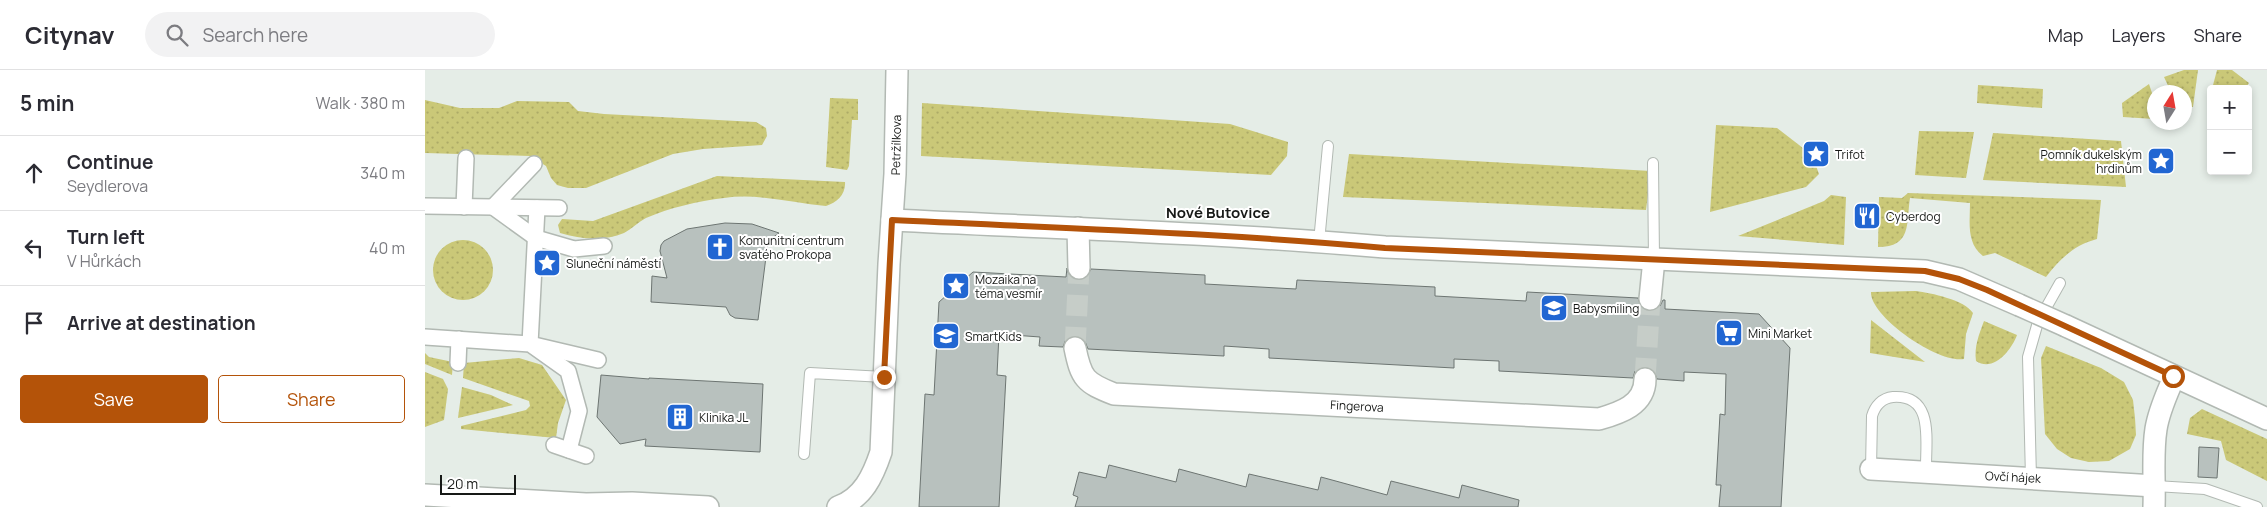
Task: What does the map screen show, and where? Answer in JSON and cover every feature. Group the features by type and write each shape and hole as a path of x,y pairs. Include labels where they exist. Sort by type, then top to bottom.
{"street":[{"name":"Petržílkova","path":"838,507 859,495 876,469 881,452 897,70"},
{"path":"464,207 466,158"},
{"path":"493,207 534,164"},
{"path":"425,206 559,208"},
{"path":"493,207 536,238 574,249 604,246"},
{"path":"529,344 537,208"},
{"path":"892,220 1078,228 1319,242 1385,248 1925,271 1959,279 2267,419"},
{"path":"1078,228 1079,268"},
{"path":"1650,299 1654,259"},
{"path":"425,337 529,344 599,360"},
{"path":"458,363 459,339"},
{"path":"529,344 568,371 579,411 569,450"},
{"name":"Fingerova","path":"1075,348 1080,371 1095,387 1114,394 1599,419 1621,413 1638,400 1645,379"},
{"path":"2155,497 2154,451 2156,428 2161,407 2173,376"},
{"path":"555,445 586,456"},
{"name":"Ovčí hájek","path":"1871,468 1925,473 2031,478 2155,497"},
{"path":"425,495 585,506 632,503 708,507"}],"lane":[{"path":"1319,242 1327,146"},
{"path":"1653,163 1654,259"},
{"path":"2031,478 2028,357 2038,322 2060,283"},
{"path":"805,454 810,373 884,377"},
{"path":"1871,468 1872,416 1874,410 1887,397 1898,396 1915,401 1923,412 1925,473"},
{"path":"2155,497 2205,489 2231,502 2257,507"}],"shaded area":[{"path":"2184,70 2198,70 2193,107 2192,85 2168,85 2164,77"},
{"path":"2217,70 2232,70 2249,83 2248,85 2213,85"},
{"path":"1978,85 2043,89 2042,108 1977,103"},
{"path":"2147,85 2147,119 2123,117 2122,103"},
{"path":"830,98 858,99 858,120 852,120 849,166 847,170 826,167"},
{"path":"425,100 460,108 499,108 517,101 569,102 578,111 604,114 756,122 766,128 767,136 762,145 703,149 673,154 586,188 568,188 557,185 551,178 546,166 530,156 425,153"},
{"path":"922,103 1230,124 1288,142 1287,156 1271,175 921,156"},
{"path":"1716,125 1777,128 1812,155 1819,174 1806,187 1710,212"},
{"path":"1919,131 1974,132 1966,178 1915,175"},
{"path":"1993,133 2121,141 2126,187 1983,180"},
{"path":"1349,154 1651,171 1646,210 1343,197"},
{"path":"717,176 845,182 845,186 840,197 834,203 826,206 763,198 724,198 664,211 646,218 624,233 608,238 584,238 560,233 558,225 562,219 593,221"},
{"path":"1908,193 2101,200 2097,239 2081,245 2068,253 2046,277 1995,253 1983,256 1971,239 1970,203 1910,198 1907,225 1902,238 1897,243 1889,246 1878,247 1879,197 1902,198"},
{"path":"1831,195 1846,197 1844,245 1738,236 1824,201"},
{"path":"463,240 475,242 488,253 493,270 491,282 480,295 463,300 451,298 438,287 433,270 435,258 446,245"},
{"path":"1916,291 1939,295 1963,304 1973,313 1966,334 1964,359 1953,359 1939,354 1923,347 1908,337 1893,326 1882,314 1874,302 1871,292"},
{"path":"1871,320 1925,362 1870,353"},
{"path":"1984,321 2017,335 2007,353 1996,362 1989,364 1976,361 1976,345"},
{"path":"2046,346 2101,368 2124,382 2133,400 2135,418 2136,435 2130,449 2109,461 2089,462 2071,458 2057,449 2045,434 2041,358"},
{"path":"425,353 429,357 453,362 452,375 425,364"},
{"path":"519,358 542,365 566,400 558,423 556,438 461,429 461,426 526,410 530,406 529,401 463,378 464,363"},
{"path":"425,372 443,379 448,389 444,420 425,427"},
{"path":"462,387 491,395 513,405 458,418"},
{"path":"2202,409 2267,439 2267,481 2226,460 2221,441 2187,434 2190,418"}],"building":[{"path":"725,223 752,224 779,233 768,241 758,320 735,318 730,315 726,307 651,302 652,276 667,278 660,251 664,241 687,229"},
{"path":"1067,268 1069,275 1079,280 1086,278 1091,269 1205,275 1205,284 1296,289 1297,280 1435,287 1435,296 1526,301 1527,292 1638,298 1642,309 1649,311 1656,310 1665,300 1665,309 1759,314 1790,348 1781,507 1719,507 1721,485 1716,485 1720,414 1725,415 1726,374 1684,372 1684,381 1657,379 1653,369 1646,367 1635,371 1633,378 1499,371 1499,361 1454,359 1454,368 1269,358 1269,349 1224,346 1224,356 1088,349 1084,339 1073,336 1066,339 1063,347 1039,346 1040,337 999,334 997,375 1006,376 999,507 919,507 925,394 934,395 939,302 973,272 1066,277"},
{"name":"Klinika JL","path":"601,375 763,384 760,452 645,446 646,439 620,444 597,417"},
{"path":"2199,447 2219,448 2217,478 2198,477"},
{"path":"1109,465 1176,482 1179,469 1246,487 1249,474 1318,490 1321,477 1387,495 1391,481 1459,498 1462,485 1519,500 1518,507 1075,507 1078,497 1073,495 1079,472 1106,478"}],"tunnel":[{"path":"1075,348 1079,268"},
{"path":"1645,379 1650,299"}],"place":[{"name":"Trifot","path":"1816,154"},
{"name":"Pomník dukelským hrdinům","path":"2161,161"},
{"name":"Cyberdog","path":"1867,216"},
{"name":"Komunitní centrum svatého Prokopa","path":"720,247"},
{"name":"Sluneční náměstí","path":"547,263"},
{"name":"Mozaika na téma vesmír","path":"956,286"},
{"name":"Babysmiling","path":"1554,308"},
{"name":"Mini Market","path":"1729,333"},
{"name":"SmartKids","path":"946,336"},
{"name":"Klinika JL","path":"680,417"}],"district":[{"name":"Nové Butovice","path":"1218,212"}],"route":[{"path":"884,377 892,220 1078,228 1319,242 1385,248 1925,271 1959,279 1987,290 2173,376"}]}
